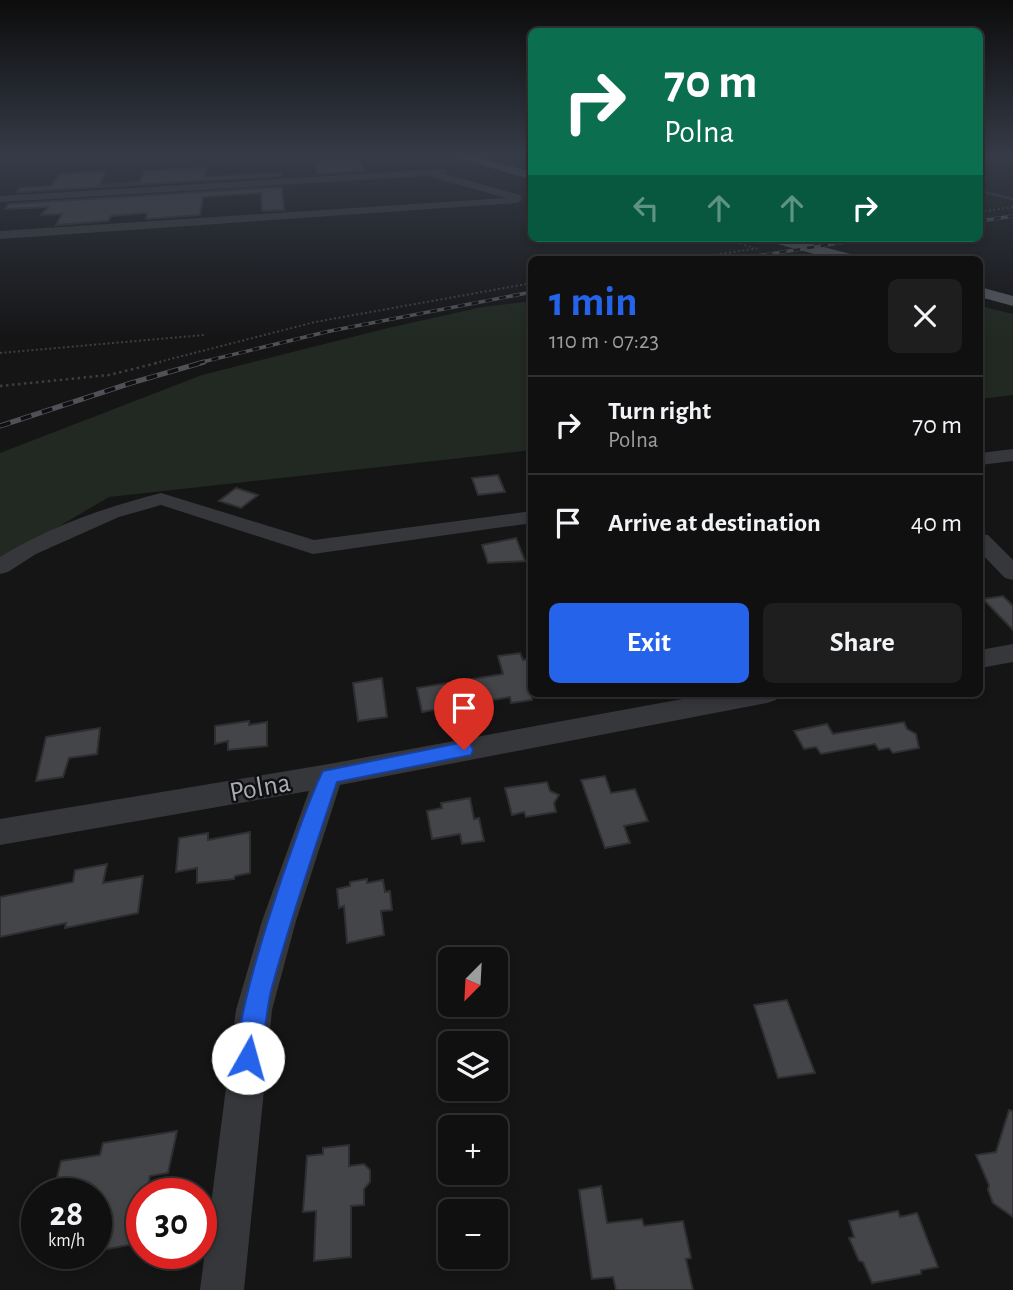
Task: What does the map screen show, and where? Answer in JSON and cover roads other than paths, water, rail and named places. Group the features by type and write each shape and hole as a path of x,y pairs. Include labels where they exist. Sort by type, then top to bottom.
{"main road":[{"path":"785,242 838,256"},
{"path":"983,293 1013,301"}],"street":[{"path":"0,234 263,217"},
{"path":"983,459 1013,455"},
{"path":"0,567 28,548 112,513 161,499 313,547 528,518"},
{"path":"983,543 1013,573"},
{"path":"983,658 1013,653"},
{"name":"Polna","path":"0,832 329,776 746,697"},
{"path":"222,1290 254,1010 279,921 329,776"}],"railway":[{"path":"983,221 1005,217"},
{"path":"757,256 846,242"},
{"path":"198,363 330,331 528,293"},
{"path":"0,426 204,362"}]}
